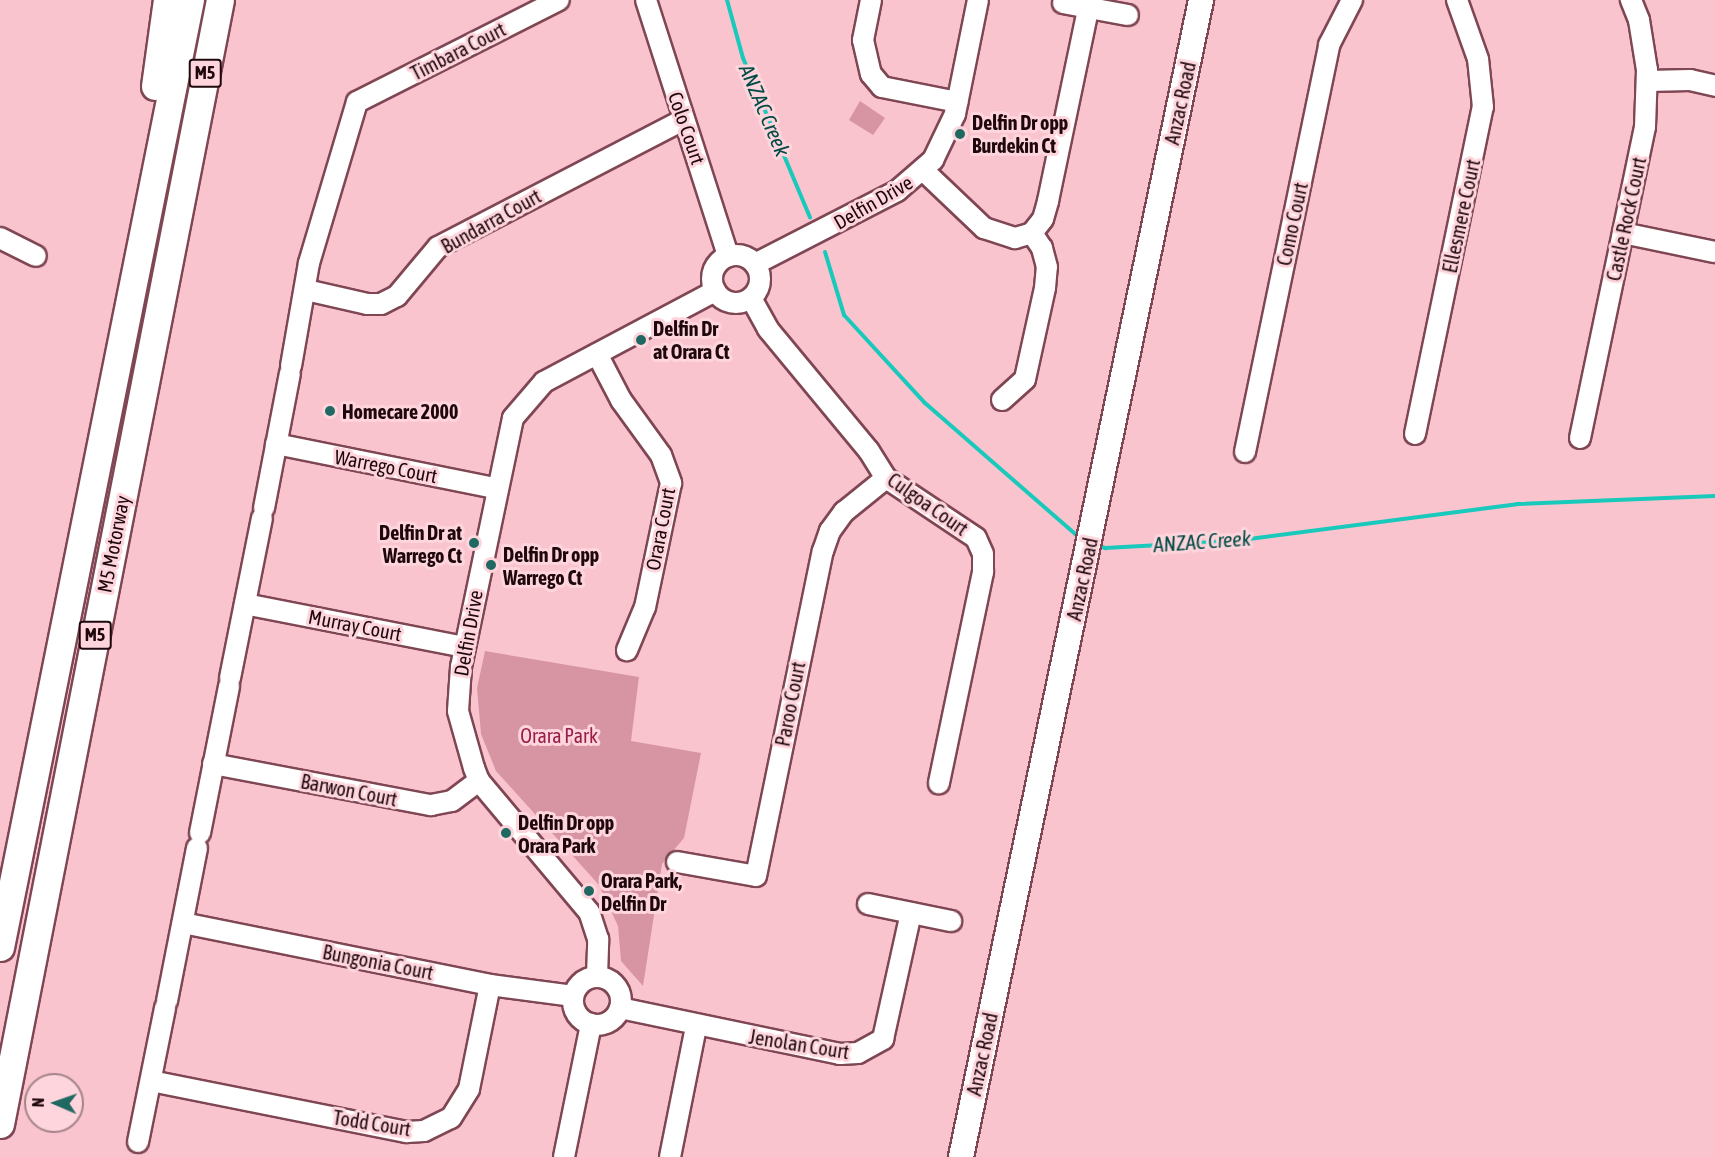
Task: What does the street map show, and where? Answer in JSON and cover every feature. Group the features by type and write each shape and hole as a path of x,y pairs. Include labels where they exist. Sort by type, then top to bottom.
{"highway":[{"path":"47,725 57,607 158,73 167,0"},
{"name":"M5 Motorway","path":"0,947 47,725 190,0"},
{"name":"M5 Motorway","path":"0,1124 220,0"},
{"path":"191,146 228,0"}],"main road":[{"name":"Anzac Road","path":"961,1157 1201,0"}],"street":[{"name":"Timbara Court","path":"306,290 309,263 357,102 559,0"},
{"name":"Colo Court","path":"646,0 728,256"},
{"path":"872,0 863,40 871,74 882,87 958,102"},
{"name":"Delfin Drive","path":"755,264 897,191 924,171 947,137 958,102 978,0"},
{"name":"Como Court","path":"1245,452 1329,45 1352,0"},
{"name":"Ellesmere Court","path":"1414,434 1483,107 1478,59 1457,0"},
{"name":"Castle Rock Court","path":"1580,438 1645,127 1648,81 1639,20 1631,0"},
{"path":"1063,3 1128,15"},
{"path":"924,171 984,228 1016,238 1032,233 1043,219 1048,201 1088,9"},
{"path":"1648,81 1690,80 1715,86"},
{"name":"Bundarra Court","path":"306,290 367,304 381,304 397,296 438,248 683,120"},
{"path":"1002,400 1025,379 1044,288 1047,267 1042,248 1032,233"},
{"path":"1623,233 1715,252"},
{"path":"0,238 36,256"},
{"path":"728,256 744,256 755,264 761,278 752,298 731,303 715,291 714,270 728,256"},
{"path":"136,1151 152,1082 306,290"},
{"name":"Delfin Drive","path":"597,976 599,951 590,912 479,781 468,755 458,711 465,647 495,488 513,418 526,398 544,382 715,291"},
{"name":"Culgoa Court","path":"752,298 768,329 869,451 885,478 976,538 983,554 983,572 939,783"},
{"name":"Orara Court","path":"597,354 621,400 662,455 671,483 645,607 627,650"},
{"name":"Warrego Court","path":"276,444 495,488"},
{"name":"Paroo Court","path":"677,862 756,876 823,551 830,531 844,512 885,478"},
{"name":"Murray Court","path":"245,604 465,647"},
{"name":"Barwon Court","path":"213,764 431,805 452,801 479,781"},
{"path":"868,904 951,921"},
{"name":"Jenolan Court","path":"620,1008 696,1027 840,1054 873,1048 883,1039 890,1020 911,913"},
{"name":"Bungonia Court","path":"183,922 490,985 573,996"},
{"path":"597,976 616,986 620,1008 612,1020 591,1024 578,1016 573,996 581,982 597,976"},
{"name":"Todd Court","path":"152,1082 407,1132 424,1131 451,1119 469,1089 490,985"},
{"path":"564,1157 591,1024"},
{"path":"670,1157 696,1027"}],"green space":[{"path":"860,101 885,118 873,135 849,120"},
{"name":"Orara Park","path":"485,651 639,677 631,741 701,753 684,838 662,864 643,986 621,961 618,926 599,885 496,771 481,734 477,688"}],"waterway":[{"name":"ANZAC Creek","path":"727,0 743,58 810,217"},
{"name":"ANZAC Creek","path":"825,252 844,315 925,403 1081,539"},
{"name":"ANZAC Creek","path":"1097,545 1105,548 1234,541 1517,504 1715,496"}],"place":[{"name":"Delfin Dr opp Burdekin Ct","path":"960,134"},
{"name":"Delfin Dr at Orara Ct","path":"641,340"},
{"name":"Homecare 2000","path":"330,411"},
{"name":"Delfin Dr at Warrego Ct","path":"474,543"},
{"name":"Delfin Dr opp Warrego Ct","path":"491,565"},
{"name":"Delfin Dr opp Orara Park","path":"506,833"},
{"name":"Orara Park, Delfin Dr","path":"589,891"}]}
